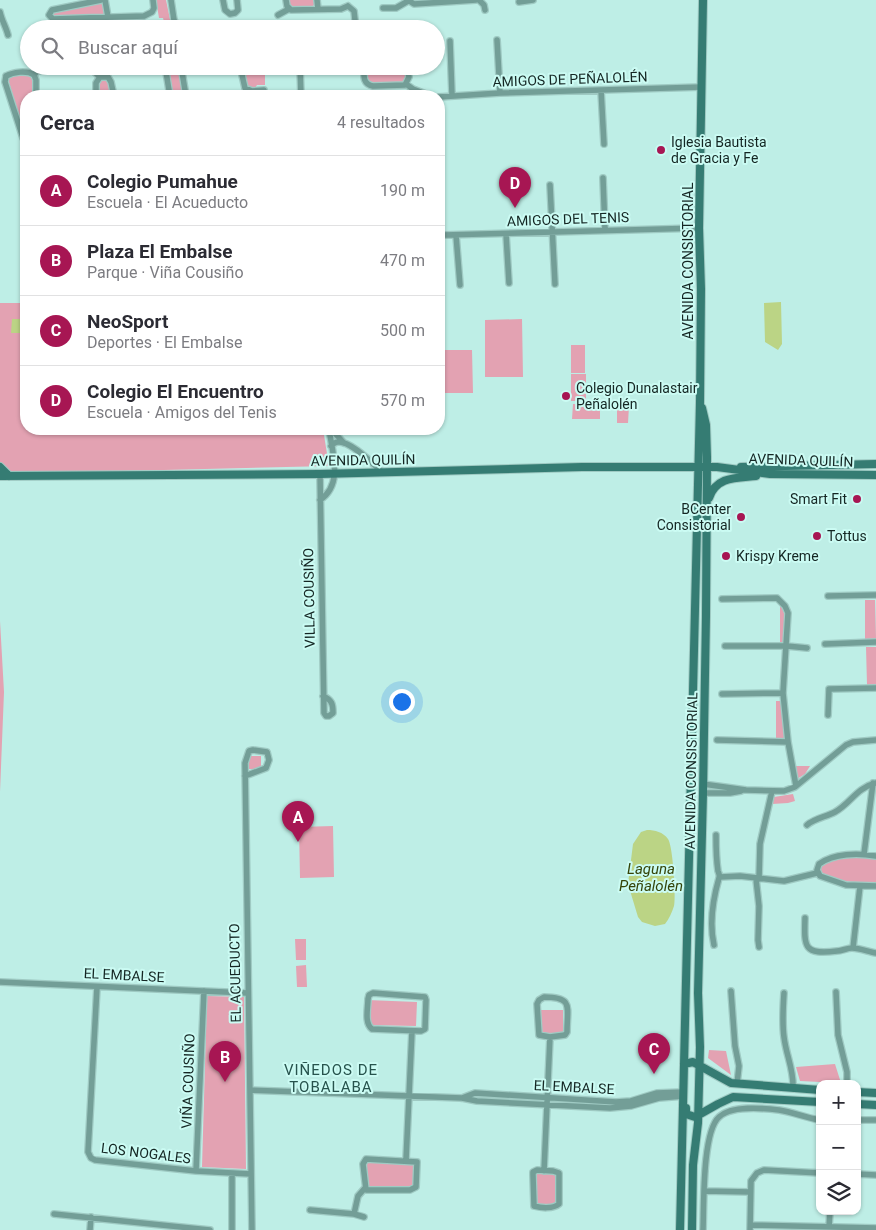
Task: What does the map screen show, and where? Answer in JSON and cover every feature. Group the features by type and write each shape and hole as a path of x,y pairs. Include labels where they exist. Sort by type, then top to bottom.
{"main road":[{"name":"AVENIDA CONSISTORIAL","path":"680,1230 700,402 701,282 699,228 703,0"},
{"name":"AVENIDA CONSISTORIAL","path":"692,1230 693,1165 698,1116 698,993 706,600 706,425 700,402"},
{"name":"AVENIDA QUILÍN","path":"0,476 320,474 876,464"},
{"path":"0,467 9,476"},
{"name":"AVENIDA QUILÍN","path":"726,468 770,474 876,475"},
{"path":"706,507 714,487 721,482 770,474"},
{"path":"695,599 700,601 706,600"},
{"path":"694,633 700,630 705,634"},
{"path":"688,877 695,873 701,878"},
{"path":"684,1064 691,1062 699,1065 724,1081 737,1084 816,1090"},
{"path":"861,1092 876,1093"},
{"path":"684,1094 686,1114 692,1117 698,1116 718,1104 733,1098 816,1102"},
{"path":"861,1104 876,1105"}],"street":[{"path":"101,0 52,10 49,15 53,19 144,16 152,12 154,8 153,0"},
{"path":"105,0 108,17"},
{"path":"171,0 174,20"},
{"path":"223,0 225,10 230,14 238,10 237,0"},
{"path":"286,0 289,9"},
{"path":"317,0 318,9"},
{"path":"383,8 399,7 408,1 414,4 478,0 484,5 485,10"},
{"path":"519,2 533,0"},
{"path":"278,15 289,9 341,9 349,3 354,11 355,20"},
{"path":"0,12 1,26 6,29 8,35"},
{"path":"498,40 500,93"},
{"path":"450,41 452,95"},
{"path":"0,73 6,76 20,73"},
{"path":"34,75 36,78 36,90"},
{"path":"100,75 111,80 113,90"},
{"path":"166,75 169,90"},
{"path":"182,75 185,90"},
{"path":"243,75 244,86 247,90 264,90"},
{"path":"300,75 301,90"},
{"path":"364,75 364,80 368,85 400,86 406,84 409,75"},
{"path":"6,76 5,82 20,129"},
{"path":"96,90 96,83 103,77"},
{"path":"406,84 416,90"},
{"name":"AMIGOS DE PEÑALOLÉN","path":"445,96 702,87"},
{"path":"601,90 604,144"},
{"path":"603,178 605,230"},
{"path":"550,184 555,284"},
{"name":"AMIGOS DEL TENIS","path":"445,235 699,228"},
{"path":"506,234 509,282"},
{"path":"456,235 460,285"},
{"path":"320,500 331,490 335,473 330,435"},
{"path":"336,435 361,453 382,472"},
{"path":"331,446 336,442 344,442"},
{"name":"VILLA COUSIÑO","path":"320,474 323,696"},
{"path":"828,596 876,595"},
{"path":"722,599 777,598 785,606 788,613 784,693 788,742 796,786"},
{"path":"825,644 876,642"},
{"path":"725,646 787,646 807,648"},
{"path":"828,715 829,690 876,688"},
{"path":"722,694 784,693"},
{"path":"718,740 788,742"},
{"path":"703,788 730,793 746,790 784,791 796,786 853,742 876,740"},
{"name":"EL ACUEDUCTO","path":"245,776 266,768 269,760 268,752 249,751 245,763 245,776 247,993 252,1230"},
{"path":"807,826 811,822 837,811 860,789 874,783"},
{"path":"864,854 874,783"},
{"path":"759,948 757,879 760,844 772,791"},
{"path":"714,945 712,913 716,886 720,877 716,858 716,835"},
{"path":"817,872 819,864 826,860 845,855 864,854 876,856"},
{"path":"720,877 740,876 784,881 817,872"},
{"path":"817,872 828,880 860,886 876,886"},
{"path":"853,948 860,886"},
{"path":"805,918 805,941 806,947 809,950 830,952 853,948 876,953"},
{"name":"EL EMBALSE","path":"0,982 247,993"},
{"name":"LOS NOGALES","path":"96,987 88,1152 91,1158 196,1171 251,1174"},
{"name":"VIÑA COUSIÑO","path":"196,1171 204,991"},
{"path":"731,991 735,1046 739,1066 737,1084"},
{"path":"836,992 838,1035 847,1080"},
{"path":"374,993 425,997 425,1029 412,1031 372,1029 369,1026 369,995 374,993"},
{"path":"784,993 783,1035 793,1070 793,1088"},
{"path":"559,997 565,1000 567,1006 567,1032 561,1037 550,1037 539,1035 537,1004 539,1000 544,998 559,997"},
{"path":"406,1160 412,1031"},
{"path":"544,1170 550,1037"},
{"name":"EL EMBALSE","path":"250,1090 462,1098 475,1093 547,1102 622,1102 657,1092 684,1094"},
{"path":"703,1230 708,1148 712,1126 719,1117 730,1111 746,1108 780,1110 816,1119"},
{"path":"861,1120 876,1120"},
{"path":"354,1214 358,1196 365,1188 363,1164 366,1158 406,1160 414,1161 418,1164 416,1187 413,1189 370,1191 365,1188"},
{"path":"544,1170 559,1174 559,1204 557,1206 536,1207 533,1203 533,1172 544,1170"},
{"path":"816,1173 764,1170 752,1177 750,1227 876,1228"},
{"path":"232,1174 232,1230"},
{"path":"861,1174 876,1175"},
{"path":"704,1191 750,1192"},
{"path":"310,1210 354,1214 364,1217"},
{"path":"54,1214 210,1230"},
{"path":"829,1227 830,1215"},
{"path":"90,1230 91,1217"}],"shaded area":[{"path":"156,0 166,0 170,20 159,18"},
{"path":"289,0 314,0 314,5 310,8 289,7"},
{"path":"102,2 104,15 55,16 52,14 55,11"},
{"path":"27,75 33,78 34,90 20,90 20,118 8,79 12,76"},
{"path":"169,75 179,75 182,90 172,90"},
{"path":"245,75 265,75 265,85 257,85 255,88 246,86"},
{"path":"366,75 406,75 403,82 372,84 367,80"},
{"path":"105,78 110,90 99,90 99,80"},
{"path":"0,303 20,303 20,435 324,435 329,466 0,474"},
{"path":"522,319 523,377 485,377 485,320"},
{"path":"571,345 585,345 585,373 571,373"},
{"path":"445,350 472,350 473,393 445,393"},
{"path":"571,374 586,374 586,401 571,401"},
{"path":"573,404 600,405 600,419 572,419"},
{"path":"617,406 629,406 628,423 617,423"},
{"path":"865,600 875,600 876,638 874,640 865,640"},
{"path":"780,604 784,613 785,642 780,642"},
{"path":"0,621 4,692 0,792"},
{"path":"866,647 876,647 876,685 867,685"},
{"path":"776,701 782,701 786,737 784,740 776,740"},
{"path":"249,756 261,756 261,769 249,769"},
{"path":"796,766 810,766 805,774 797,779"},
{"path":"793,794 795,801 772,804 774,797"},
{"path":"333,826 334,877 300,878 299,827"},
{"path":"842,858 876,859 876,883 834,879 820,874 820,868 829,861"},
{"path":"295,939 306,939 306,960 296,960"},
{"path":"306,965 307,987 297,987 296,966"},
{"path":"207,996 244,997 246,1169 202,1167"},
{"path":"367,1000 417,1002 416,1026 367,1025"},
{"path":"539,1010 563,1010 563,1035 539,1035"},
{"path":"709,1050 726,1051 731,1075 708,1058"},
{"path":"835,1064 840,1080 800,1081 796,1067"},
{"path":"367,1162 414,1163 414,1190 367,1190"},
{"path":"534,1174 555,1174 555,1206 534,1206"}],"water":[{"path":"781,302 782,344 778,350 765,342 764,303"},
{"path":"12,319 20,319 20,333 11,333"},
{"name":"Laguna Peñalolén","path":"647,830 659,832 668,839 674,872 674,906 665,924 655,926 642,922 638,917 628,884 633,844 641,832"}],"place":[{"name":"Iglesia Bautista de Gracia y Fe","path":"661,150"},
{"name":"Colegio El Encuentro","path":"515,208"},
{"name":"Colegio Dunalastair Peñalolén","path":"566,396"},
{"name":"Smart Fit","path":"857,499"},
{"name":"BCenter Consistorial","path":"741,517"},
{"name":"Tottus","path":"817,536"},
{"name":"Krispy Kreme","path":"726,556"},
{"name":"Colegio Pumahue","path":"298,842"},
{"name":"NeoSport","path":"654,1074"},
{"name":"Plaza El Embalse","path":"225,1082"}],"district":[{"name":"VIÑEDOS DE TOBALABA","path":"331,1078"}]}
